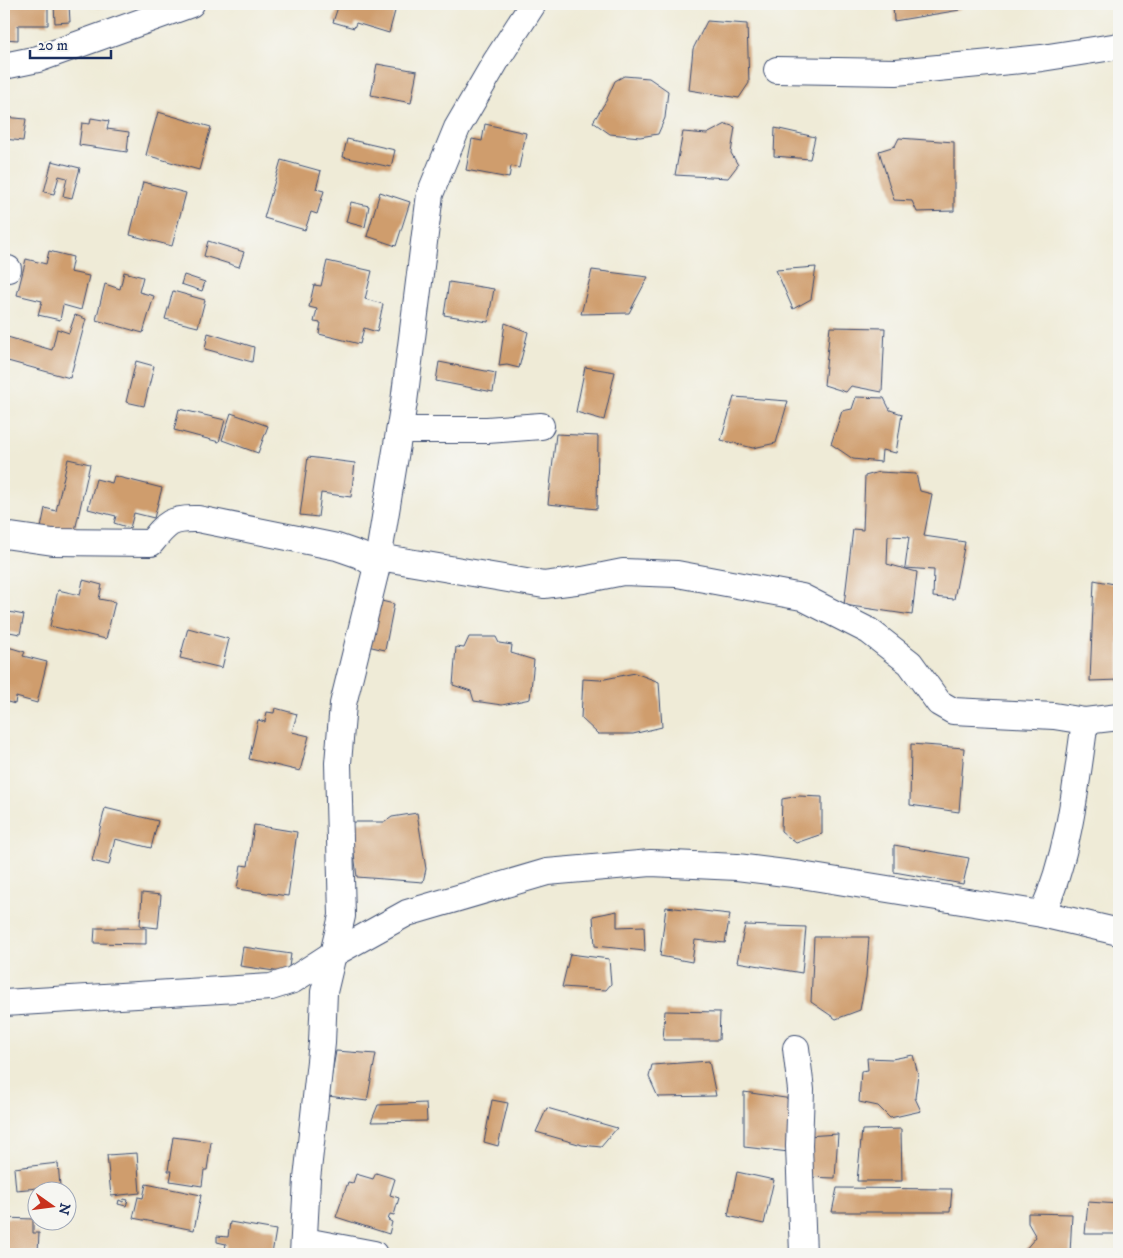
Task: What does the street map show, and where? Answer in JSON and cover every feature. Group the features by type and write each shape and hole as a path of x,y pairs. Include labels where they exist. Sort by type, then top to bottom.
{"street":[{"path":"4,66 38,59 191,4"},
{"path":"374,1254 304,1247 307,1179 322,1043 324,992 342,916 338,763 343,704 378,562 400,430 430,194 457,128 496,61 533,4"},
{"path":"777,70 896,72 1042,58 1119,46"},
{"path":"400,430 487,430 541,426"},
{"path":"4,535 53,542 151,543 164,526 180,518 198,519 337,547 378,562 544,585 623,572 677,574 802,597 869,631 910,663 939,703 953,711 1054,716 1085,721 1119,716"},
{"path":"1042,914 1053,889 1069,828 1085,721"},
{"path":"4,1003 271,987 293,980 333,954 407,913 547,872 651,863 737,867 801,875 1042,914 1119,932"},
{"path":"796,1048 801,1090 798,1146 803,1254"}],"building":[{"path":"4,4 48,4 48,25 18,25 18,40 4,39"},
{"path":"54,4 69,4 70,22 55,23"},
{"path":"96,4 123,4 123,5 96,8"},
{"path":"339,4 397,4 389,33 356,23 354,28 333,22"},
{"path":"893,4 960,4 960,10 894,21"},
{"path":"707,21 747,24 749,83 739,98 689,90 693,49"},
{"path":"377,64 417,71 411,103 371,95"},
{"path":"624,76 649,78 668,91 665,118 658,134 640,137 610,134 593,122 606,101 615,81"},
{"path":"158,112 211,127 199,170 146,155"},
{"path":"4,117 26,119 23,141 4,139"},
{"path":"91,118 109,121 107,129 129,132 127,152 79,145 82,123 90,124"},
{"path":"485,124 526,133 519,168 511,166 509,178 466,170 472,139 482,141"},
{"path":"726,124 735,127 731,153 738,165 728,178 675,175 683,132 707,134"},
{"path":"775,128 815,137 810,159 774,156"},
{"path":"899,138 954,142 954,211 917,212 912,201 894,200 879,151 895,146"},
{"path":"347,139 395,150 391,167 343,157"},
{"path":"281,160 321,171 316,189 324,191 317,214 311,212 305,230 264,218"},
{"path":"52,161 80,168 72,198 63,196 67,178 59,176 54,194 44,192"},
{"path":"143,182 186,193 172,246 130,235"},
{"path":"380,192 410,202 396,246 367,236"},
{"path":"351,202 369,206 365,227 346,222"},
{"path":"208,241 244,252 239,267 204,256"},
{"path":"49,251 73,257 70,272 89,276 81,310 63,305 60,320 38,315 42,301 17,295 26,259 46,264"},
{"path":"327,261 372,271 365,299 383,304 377,332 364,328 360,344 319,334 321,323 314,322 317,309 309,307 314,285 321,286"},
{"path":"816,267 811,299 793,309 776,270"},
{"path":"592,270 648,277 629,313 581,314"},
{"path":"124,272 143,277 139,292 154,296 143,333 96,320 105,284 120,289"},
{"path":"184,275 205,282 202,291 181,284"},
{"path":"449,282 494,289 488,322 444,315"},
{"path":"173,291 205,300 198,327 165,319"},
{"path":"75,315 86,319 70,378 4,360 4,336 52,350 57,329 69,333"},
{"path":"505,323 528,332 519,368 507,365 499,366"},
{"path":"830,327 885,328 882,392 851,386 846,392 824,385"},
{"path":"208,333 254,347 252,362 205,349"},
{"path":"136,361 154,366 144,406 126,402"},
{"path":"439,362 496,373 493,392 436,381"},
{"path":"585,367 615,372 604,420 576,412"},
{"path":"734,397 788,401 776,443 753,448 721,440"},
{"path":"856,397 884,398 890,410 902,414 896,453 882,450 881,462 853,459 831,444 842,411 852,409"},
{"path":"179,409 225,420 219,442 174,430"},
{"path":"231,413 268,426 258,453 222,440"},
{"path":"556,434 598,436 597,509 548,504"},
{"path":"308,457 355,463 351,497 321,493 318,517 300,515"},
{"path":"68,459 90,464 74,535 41,528 45,508 56,511"},
{"path":"879,472 916,474 920,491 932,494 924,536 965,542 954,599 933,597 934,570 905,568 909,537 888,536 887,564 917,572 912,615 844,605 853,529 863,530 865,476"},
{"path":"114,476 162,488 154,518 134,513 130,528 114,523 116,516 88,509 96,479 112,483"},
{"path":"83,580 102,585 99,599 115,602 106,639 50,626 58,590 80,595"},
{"path":"1094,580 1119,585 1119,680 1090,681"},
{"path":"373,599 394,604 385,650 363,645"},
{"path":"4,611 24,615 20,634 4,631"},
{"path":"188,628 229,639 222,668 180,658"},
{"path":"469,637 496,637 499,643 512,645 511,653 534,660 530,699 502,705 474,701 471,691 453,685 456,647 464,648"},
{"path":"8,647 25,652 23,656 47,662 37,703 16,697 15,704 4,701 4,663"},
{"path":"635,673 659,682 662,727 633,734 598,734 581,718 583,679 600,680"},
{"path":"275,708 297,714 292,732 309,736 300,771 249,759 258,720 265,722 267,712 274,713"},
{"path":"911,744 964,748 959,812 910,805"},
{"path":"799,796 822,797 822,834 796,843 781,831 782,799"},
{"path":"105,808 158,821 151,848 115,839 109,865 92,861"},
{"path":"417,813 426,869 423,882 357,877 350,822 385,822 392,817"},
{"path":"254,825 297,832 288,896 237,889 241,865 248,866"},
{"path":"894,845 969,858 963,884 894,872"},
{"path":"142,893 161,895 158,928 140,926"},
{"path":"666,907 730,914 725,943 695,940 692,962 660,956"},
{"path":"617,911 617,927 644,926 645,951 595,946 593,916"},
{"path":"745,925 806,927 802,973 737,962"},
{"path":"95,928 146,928 146,944 94,943"},
{"path":"814,937 869,937 866,977 860,1010 836,1019 811,1002"},
{"path":"243,947 291,954 288,973 240,966"},
{"path":"570,954 609,959 611,984 606,990 562,987"},
{"path":"665,1011 720,1012 719,1040 663,1040"},
{"path":"336,1051 376,1054 367,1101 328,1096"},
{"path":"913,1055 918,1074 915,1098 921,1111 890,1118 878,1106 859,1102 861,1071 868,1070 867,1058 892,1059"},
{"path":"709,1061 716,1096 658,1097 649,1077 652,1065"},
{"path":"744,1092 792,1099 789,1152 744,1147"},
{"path":"492,1100 508,1103 498,1146 484,1142"},
{"path":"426,1103 427,1121 371,1122 378,1105"},
{"path":"547,1108 617,1128 601,1147 582,1145 536,1132"},
{"path":"901,1129 902,1181 857,1181 862,1130"},
{"path":"838,1134 835,1178 806,1177 806,1136"},
{"path":"173,1137 211,1142 207,1170 204,1170 202,1186 170,1181 172,1171 168,1171"},
{"path":"137,1153 140,1193 111,1196 107,1155"},
{"path":"58,1163 59,1180 28,1180 28,1189 16,1190 14,1168"},
{"path":"737,1172 774,1180 764,1224 728,1216"},
{"path":"376,1173 395,1179 390,1195 399,1198 394,1215 390,1214 388,1220 392,1222 389,1234 336,1217 348,1182 353,1183 356,1174 373,1179"},
{"path":"146,1184 201,1195 194,1230 133,1218 138,1197 143,1198"},
{"path":"837,1188 952,1189 950,1212 832,1212"},
{"path":"124,1199 128,1200 126,1206 118,1204 119,1200 123,1202"},
{"path":"1088,1202 1119,1204 1119,1234 1085,1234"},
{"path":"1028,1213 1072,1214 1070,1254 1026,1254 1024,1251 1036,1237 1028,1223"},
{"path":"4,1218 28,1219 28,1230 33,1230 33,1233 39,1233 38,1252 4,1251"},
{"path":"230,1222 276,1230 272,1254 218,1254 218,1248 225,1249 226,1244 217,1242 217,1236 228,1237"}]}
